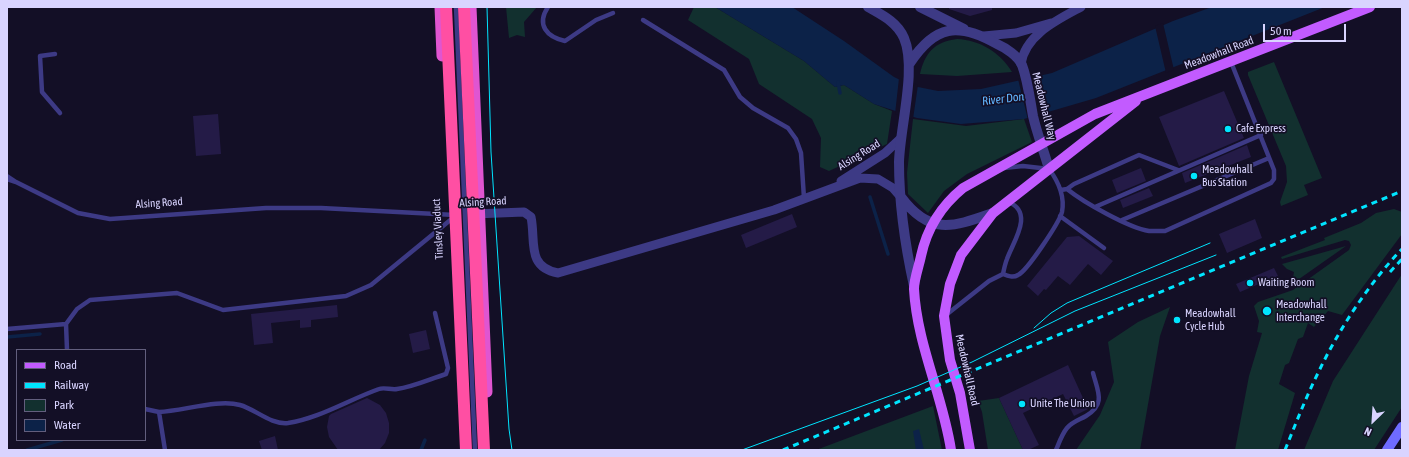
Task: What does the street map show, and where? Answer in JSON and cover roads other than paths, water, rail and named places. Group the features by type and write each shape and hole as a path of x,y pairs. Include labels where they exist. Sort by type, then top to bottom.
{"highway":[{"name":"Tinsley Viaduct","path":"440,7 460,450"},
{"name":"Tinsley Viaduct","path":"446,7 466,450"},
{"path":"464,7 484,450"},
{"path":"471,7 490,450"}],"main road":[{"name":"Meadowhall Road","path":"951,450 942,409 922,335 914,288 925,242 941,209 951,198 964,188 1094,114 1232,62 1370,7"},
{"name":"Meadowhall Road","path":"970,450 960,393 950,360 944,316 950,284 961,255 992,213 1144,95"},
{"path":"1387,450 1402,427"}],"street":[{"name":"Meadowhall Way","path":"868,7 890,20 899,29 905,39 910,63 900,139 900,196"},
{"name":"Meadowhall Way","path":"920,7 968,31"},
{"path":"1021,64 1023,53 1028,44 1052,23 1071,10 1081,7"},
{"path":"984,36 1016,33 1052,23"},
{"name":"Meadowhall Way","path":"910,63 920,48 942,32 955,29 984,36 1010,52 1021,64 1034,119 1049,169"},
{"name":"Alsing Road","path":"829,188 884,154 900,139"},
{"name":"Alsing Road","path":"456,215 524,212 531,217 534,256 549,272 558,273 774,210 829,188 867,177 878,179 887,183 900,196"},
{"name":"Meadowhall Road","path":"900,196 908,207 933,223 953,226 992,213"},
{"name":"Meadowhall Road","path":"900,196 907,256 914,288"}],"lane":[{"path":"456,7 475,450"},
{"path":"548,7 543,19 545,29 553,38 565,41 596,20 613,14"},
{"path":"643,20 724,70 740,97 753,108 788,128 796,138 801,153 804,198"},
{"path":"55,54 40,56 42,92 60,113"},
{"path":"1068,189 1095,206 1122,220 1148,230 1165,231 1271,183 1274,176 1269,158 1232,62"},
{"path":"1095,206 1261,135"},
{"path":"1061,190 1068,189 1074,184 1139,155 1178,170"},
{"path":"1122,220 1269,158"},
{"name":"Meadowhall Road","path":"997,169 1023,166 1049,169"},
{"path":"944,316 989,281 1003,274 1012,277 1022,272 1056,226 1062,211 1061,190 1049,169"},
{"name":"Alsing Road","path":"7,178 78,213 110,219 266,208 321,208 456,215"},
{"path":"1003,274 1006,260 1020,233 1021,222 1019,210 1014,204 1006,202"},
{"path":"68,349 66,324 77,309 90,300 177,293 223,310 346,296 372,285 456,215"},
{"path":"1060,216 1104,248"},
{"path":"146,409 159,412 176,411 225,403 240,405 278,422 286,423 310,418 381,388 396,389 432,379 446,374 448,368 435,313"},
{"path":"7,329 66,324"},
{"path":"1056,450 1067,428 1093,411 1098,405 1100,399 1093,374"},
{"path":"159,412 165,450"}],"water":[{"name":"River Don","path":"715,7 792,7 844,41 894,77 913,86 938,91 981,89 1052,73 1173,21 1212,7 1325,7 1096,98 1024,119 961,124 917,118 874,104 844,85 835,87 804,61"},
{"path":"919,429 924,450 916,450 913,431"}],"waterway":[{"path":"838,82 840,93"},
{"path":"870,197 888,254"},
{"path":"7,337 40,334"},
{"path":"421,450 425,440"},
{"path":"27,450 58,441"}],"tram line":[{"path":"487,7 491,152 509,429 512,450"},
{"path":"1034,328 1051,313 1067,303 1210,243"},
{"path":"742,450 917,386 972,362 1075,311 1216,255"}],"railway":[{"path":"783,450 1402,191"},
{"path":"1285,450 1301,410 1336,339 1367,291 1402,249"},
{"path":"1390,272 1402,259"}],"place":[{"name":"Cafe Express","path":"1228,129"},
{"name":"Meadowhall Bus Station","path":"1194,176"},
{"name":"Waiting Room","path":"1250,283"},
{"name":"Meadowhall Interchange","path":"1267,311"},
{"name":"Meadowhall Cycle Hub","path":"1177,320"},
{"name":"Unite The Union","path":"1022,404"}]}
